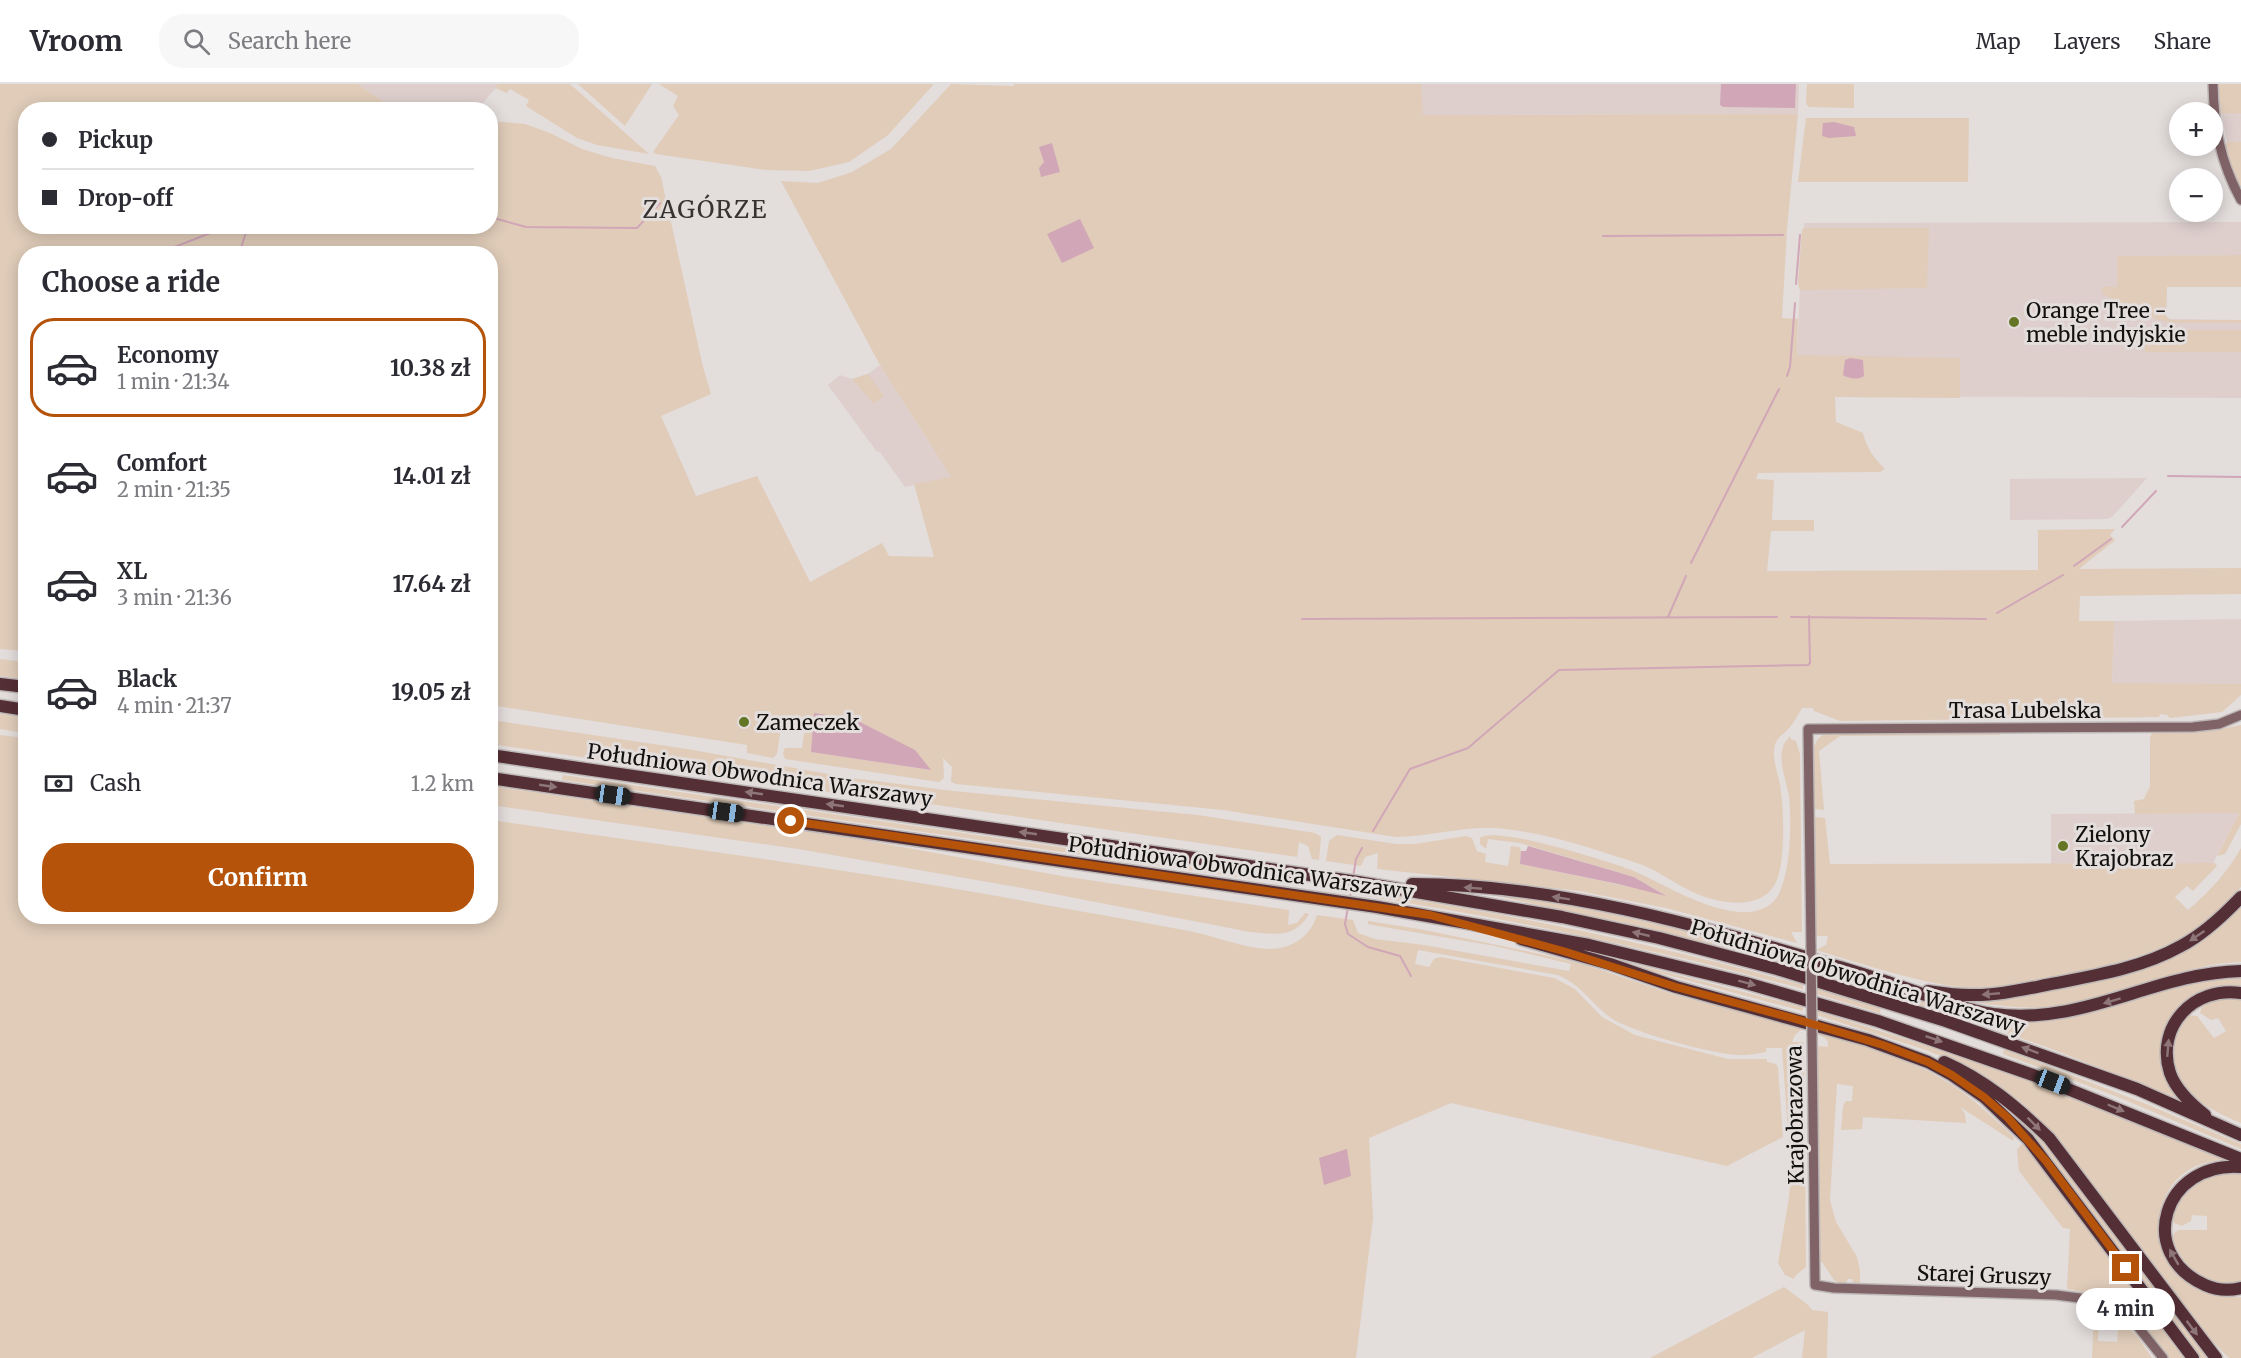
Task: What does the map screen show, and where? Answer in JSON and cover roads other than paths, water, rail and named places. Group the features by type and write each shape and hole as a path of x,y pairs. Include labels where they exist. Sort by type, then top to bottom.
{"highway":[{"path":"0,684 18,686"},
{"path":"0,706 18,709"},
{"name":"Południowa Obwodnica Warszawy","path":"498,756 1375,884 1562,916 1698,948 1826,983 1964,1027 2091,1072 2241,1135"},
{"name":"Południowa Obwodnica Warszawy","path":"498,779 1430,915 1557,938 1661,961 1838,1008 2033,1075 2241,1159"},
{"path":"1375,884 1435,884 1513,891 1638,912 1721,932 1968,1009 1994,1014 2042,1015 2091,1007 2189,977 2241,971"},
{"path":"1899,986 1970,995 1999,993 2136,965 2183,945 2209,928 2241,897"},
{"path":"1430,915 1591,959 1707,996 1834,1030 1897,1050 1928,1062 1952,1075 1984,1097 2008,1118 2046,1161 2193,1358"},
{"path":"2221,1126 2198,1109 2177,1087 2169,1068 2167,1046 2170,1031 2190,1004 2211,994 2225,991 2241,993"},
{"path":"1834,1030 1885,1041 1953,1066 1989,1087 2018,1109 2049,1138 2216,1358"},
{"path":"2241,1167 2216,1168 2192,1178 2180,1188 2172,1201 2165,1227 2169,1250 2185,1273 2210,1287 2225,1290 2241,1288"}],"street":[{"path":"2212,84 2219,148 2228,174 2241,200"},
{"name":"Trasa Lubelska","path":"1808,729 2193,727 2218,724 2241,715"},
{"name":"Krajobrazowa","path":"1808,729 1815,1285"},
{"name":"Starej Gruszy","path":"1815,1285 1834,1288 2056,1295 2094,1300 2112,1307 2134,1322 2163,1358"}],"waterway":[{"path":"498,219 526,227 637,228 660,203"},
{"path":"177,246 208,234"},
{"path":"242,246 245,234"},
{"path":"1603,236 1783,235"},
{"path":"1796,284 1800,235"},
{"path":"1787,376 1790,367 1795,303"},
{"path":"1691,563 1779,389"},
{"path":"2168,476 2241,477"},
{"path":"2122,527 2156,491"},
{"path":"2074,566 2111,539"},
{"path":"1997,613 2063,575"},
{"path":"1668,617 1686,576"},
{"path":"1373,831 1410,769 1468,748 1559,670 1808,665 1810,663 1809,616"},
{"path":"1302,619 1777,617"},
{"path":"1791,617 1986,619"},
{"path":"1353,878 1356,859 1362,848"},
{"path":"1350,898 1352,886"},
{"path":"1348,907 1345,924 1348,934 1368,947 1400,956 1411,976"}],"place":[{"name":"Orange Tree - meble indyjskie","path":"2014,322"},
{"name":"Zameczek","path":"744,722"},
{"name":"Zielony Krajobraz","path":"2063,846"}],"district":[{"name":"ZAGÓRZE","path":"705,209"}]}
